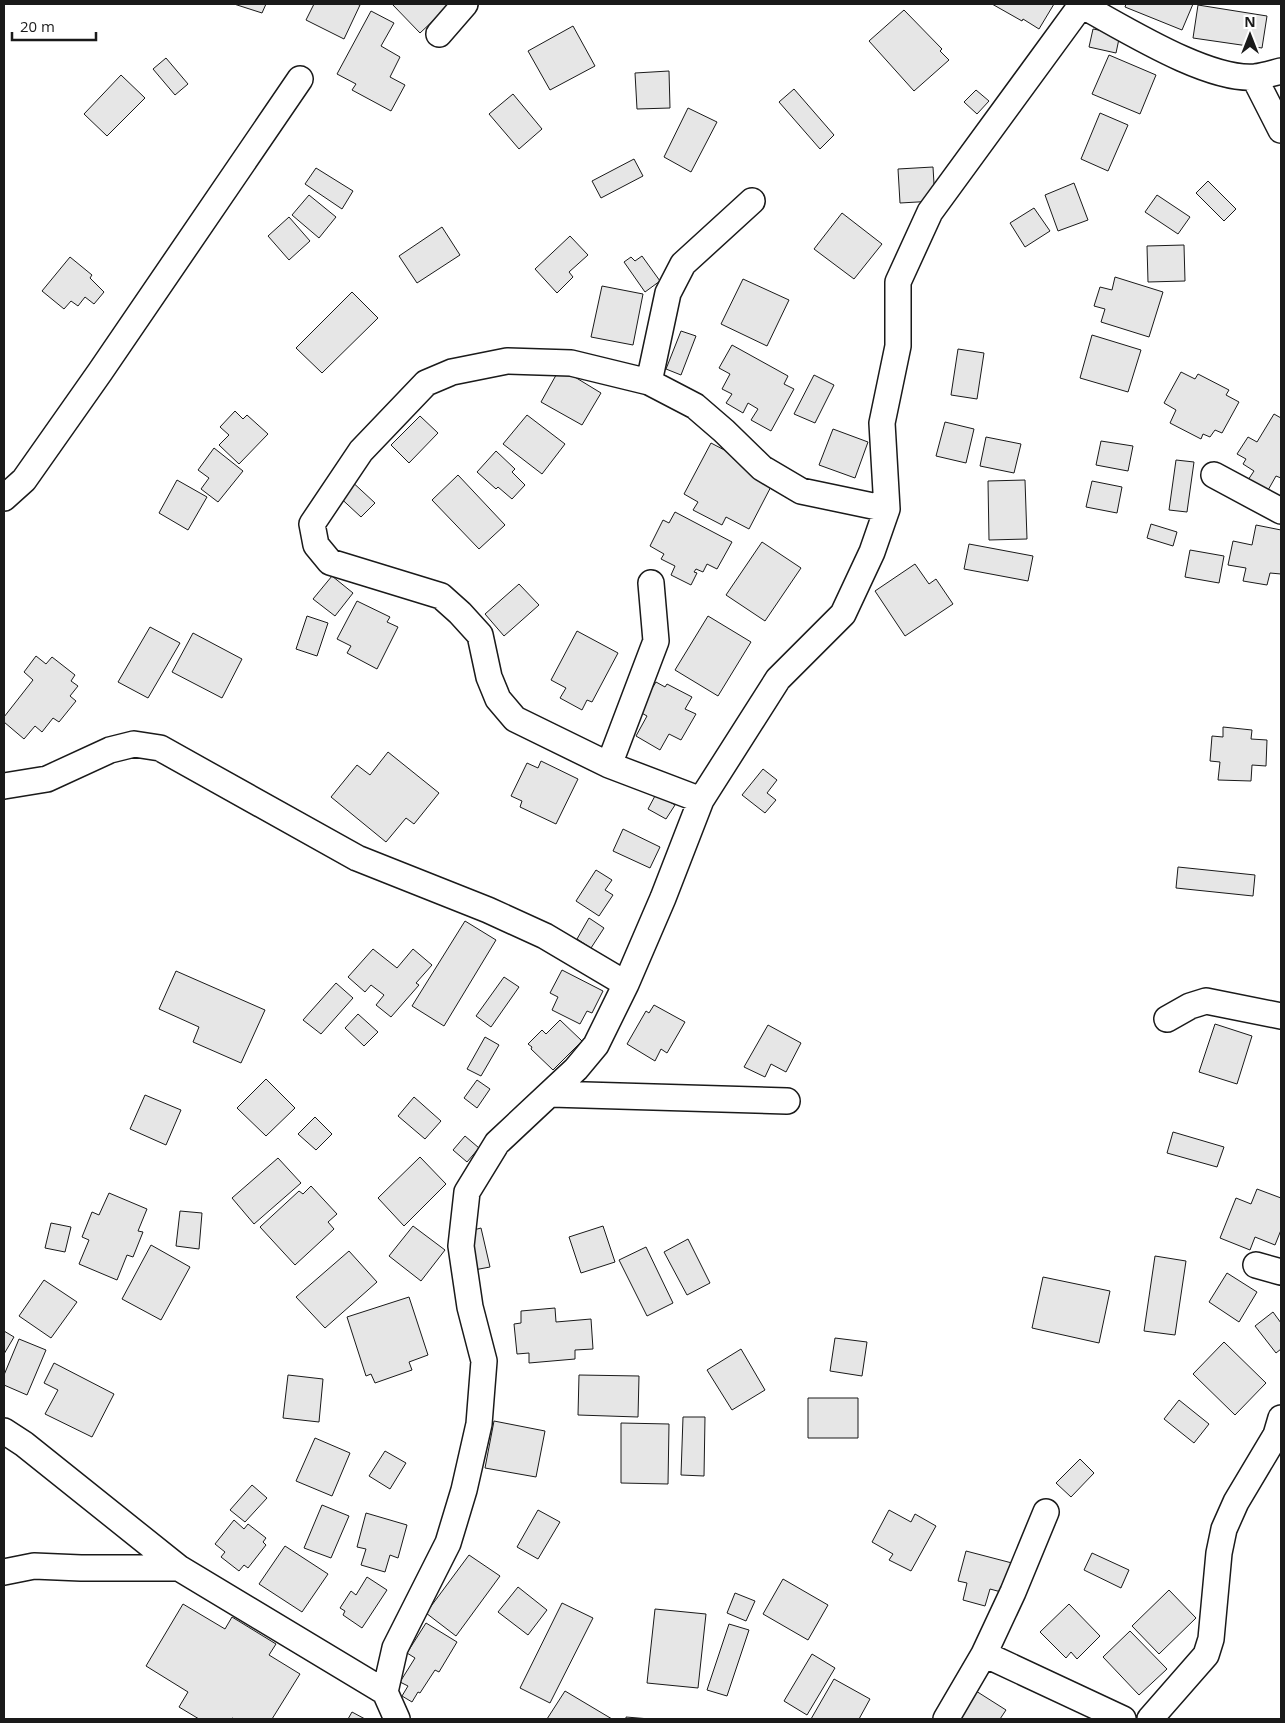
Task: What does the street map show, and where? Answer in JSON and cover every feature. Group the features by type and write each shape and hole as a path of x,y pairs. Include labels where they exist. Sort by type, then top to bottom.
{"street":[{"path":"438,34 465,4"},
{"path":"384,1692 395,1648 448,1543 464,1490 479,1424 484,1361 470,1307 461,1246 467,1192 497,1143 551,1094 576,1069 596,1045 626,984 663,898 701,800 778,679 843,614 872,552 887,509 882,423 898,346 898,282 930,212 1082,4 1181,58 1222,74 1254,77 1281,71"},
{"path":"1254,77 1281,130"},
{"path":"4,498 24,480 300,79"},
{"path":"649,382 668,292 683,264 752,201"},
{"path":"701,800 610,765 515,719 498,699 489,676 480,635 460,613 441,596 330,562 316,545 312,524 361,451 426,383 452,372 507,360 571,363 649,382 695,406 762,468 801,491 887,509"},
{"path":"1214,475 1281,511"},
{"path":"610,765 656,641 651,583"},
{"path":"4,786 47,779 110,750 134,744 160,748 358,858 488,910 537,932 626,984"},
{"path":"1167,1019 1190,1006 1206,1001 1281,1016"},
{"path":"551,1094 787,1101"},
{"path":"1256,1265 1281,1272"},
{"path":"1150,1719 1206,1655 1211,1639 1219,1553 1224,1529 1236,1502 1276,1435 1281,1418"},
{"path":"4,1431 24,1444 179,1568 384,1692 397,1719"},
{"path":"946,1719 984,1654 1013,1592 1046,1512"},
{"path":"4,1572 34,1566 179,1568"},
{"path":"984,1654 1123,1719"}],"building":[{"path":"234,4 266,4 262,13"},
{"path":"314,4 360,5 344,39 306,20"},
{"path":"392,4 451,4 420,33"},
{"path":"992,4 1054,4 1039,29"},
{"path":"1126,4 1193,4 1182,30 1125,7"},
{"path":"1198,5 1267,16 1262,48 1193,38"},
{"path":"904,10 942,49 940,51 949,60 914,91 869,41"},
{"path":"371,11 394,23 381,46 400,57 390,77 405,85 391,111 352,90 356,84 337,74"},
{"path":"573,26 595,66 550,90 528,51"},
{"path":"1093,29 1120,34 1116,53 1089,47"},
{"path":"1109,55 1156,75 1140,114 1092,94"},
{"path":"166,58 188,84 175,95 153,69"},
{"path":"669,71 670,108 637,109 635,73"},
{"path":"121,75 145,98 107,136 84,114"},
{"path":"794,89 834,135 820,149 779,102"},
{"path":"976,90 989,101 977,114 964,102"},
{"path":"513,94 542,129 519,149 489,114"},
{"path":"688,108 717,122 691,172 664,157"},
{"path":"1100,113 1128,125 1108,171 1081,159"},
{"path":"634,159 643,176 601,198 592,181"},
{"path":"933,167 935,201 900,203 898,169"},
{"path":"316,168 353,191 342,209 305,184"},
{"path":"1208,181 1236,209 1224,221 1196,193"},
{"path":"1074,183 1088,220 1058,231 1045,195"},
{"path":"309,195 336,217 319,238 292,215"},
{"path":"1157,195 1190,217 1178,234 1145,212"},
{"path":"1034,208 1050,231 1025,247 1010,223"},
{"path":"842,213 882,244 854,279 814,249"},
{"path":"289,217 310,241 289,260 268,236"},
{"path":"442,227 460,255 417,283 399,256"},
{"path":"570,236 588,255 569,272 573,277 557,293 535,269"},
{"path":"1184,245 1185,281 1148,282 1147,246"},
{"path":"642,256 660,281 645,292 624,262 631,257 635,261"},
{"path":"70,257 92,275 90,278 104,292 94,304 85,297 78,306 71,301 64,309 42,291"},
{"path":"1115,277 1163,292 1149,337 1101,322 1105,309 1094,306 1100,287 1112,290"},
{"path":"743,279 789,300 767,346 721,324"},
{"path":"602,286 643,294 633,345 591,337"},
{"path":"352,292 378,318 322,373 296,348"},
{"path":"681,331 696,336 681,375 666,369"},
{"path":"1092,335 1141,350 1128,392 1080,378"},
{"path":"732,345 788,376 784,384 794,389 771,431 751,420 758,409 748,403 743,413 726,403 732,394 722,389 730,374 719,368"},
{"path":"958,349 984,353 977,399 951,395"},
{"path":"560,368 601,393 582,425 541,402"},
{"path":"1181,372 1195,379 1198,374 1229,390 1226,395 1239,402 1222,433 1215,430 1210,437 1203,434 1201,439 1170,423 1176,410 1164,403"},
{"path":"814,375 834,385 815,423 794,414"},
{"path":"235,411 243,419 247,415 268,434 239,464 219,445 229,435 220,427"},
{"path":"1274,414 1281,418 1281,478 1276,476 1267,492 1248,480 1254,471 1243,464 1246,459 1237,454 1248,437 1257,442"},
{"path":"527,415 565,444 542,474 503,444"},
{"path":"420,416 438,433 409,463 391,445"},
{"path":"945,422 974,429 966,463 936,456"},
{"path":"833,429 868,442 855,478 819,465"},
{"path":"986,437 1021,444 1014,473 980,466"},
{"path":"1101,441 1133,446 1128,471 1096,465"},
{"path":"711,443 776,477 749,529 726,517 722,525 693,510 698,502 684,494"},
{"path":"214,448 243,471 218,502 201,489 209,478 198,470"},
{"path":"496,451 515,469 512,472 525,485 512,499 498,487 496,489 477,472"},
{"path":"1176,460 1194,462 1187,512 1169,510"},
{"path":"458,475 505,525 479,549 432,500"},
{"path":"348,478 375,503 361,517 334,492"},
{"path":"177,480 207,497 188,530 159,513"},
{"path":"1025,480 1027,539 989,540 988,481"},
{"path":"1092,481 1122,487 1117,513 1086,507"},
{"path":"675,512 732,542 717,569 707,564 703,572 696,569 694,572 697,573 691,585 671,575 675,566 661,559 664,554 650,546 663,520 669,523"},
{"path":"1151,524 1177,532 1173,546 1147,538"},
{"path":"1256,525 1281,530 1281,574 1270,573 1267,585 1243,581 1246,568 1228,565 1233,541 1252,545"},
{"path":"762,542 801,568 765,621 726,595"},
{"path":"969,544 1033,556 1028,581 964,569"},
{"path":"1190,550 1224,556 1219,583 1185,577"},
{"path":"915,564 929,584 936,579 953,604 905,636 875,591"},
{"path":"332,576 353,593 335,616 313,599"},
{"path":"519,584 539,605 504,636 485,614"},
{"path":"357,601 390,617 387,622 398,627 377,669 347,653 351,646 337,639"},
{"path":"307,616 328,623 317,656 296,649"},
{"path":"708,616 751,642 718,696 675,670"},
{"path":"150,627 180,643 148,698 118,682"},
{"path":"577,631 618,653 592,702 587,700 582,710 560,698 566,688 551,680"},
{"path":"193,633 242,659 222,698 172,672"},
{"path":"36,656 46,664 52,657 75,675 71,681 78,686 70,696 76,701 59,722 53,718 42,732 35,726 24,739 4,722 4,717 33,680 24,672"},
{"path":"656,682 665,687 667,684 692,697 685,709 696,714 681,740 669,734 660,750 636,736 647,716 638,711"},
{"path":"1223,727 1252,730 1251,739 1267,740 1266,766 1252,765 1251,781 1218,780 1220,762 1210,761 1212,736 1223,737"},
{"path":"388,752 439,793 414,824 406,818 386,842 331,797 357,765 370,775"},
{"path":"541,761 578,779 556,824 520,807 522,801 511,796 527,763 538,768"},
{"path":"763,769 777,780 767,793 776,800 765,813 742,795"},
{"path":"656,794 675,805 666,819 648,809"},
{"path":"623,829 660,847 650,868 613,851"},
{"path":"1178,867 1255,875 1253,896 1176,888"},
{"path":"596,870 612,880 605,890 613,895 599,916 576,901"},
{"path":"589,918 604,928 591,948 577,939"},
{"path":"465,921 496,940 444,1026 412,1006"},
{"path":"373,949 397,968 413,949 432,965 416,983 419,985 391,1017 376,1005 384,995 371,985 365,992 348,977"},
{"path":"562,970 603,991 592,1013 587,1011 580,1024 552,1010 558,997 550,993"},
{"path":"176,971 265,1010 241,1063 193,1042 199,1027 159,1009"},
{"path":"504,977 519,987 491,1027 476,1016"},
{"path":"336,983 353,998 321,1034 303,1020"},
{"path":"654,1005 685,1022 667,1053 661,1049 655,1061 627,1044 646,1011 649,1013"},
{"path":"358,1014 378,1032 364,1046 345,1028"},
{"path":"560,1020 582,1041 553,1070 528,1044 542,1030 546,1034"},
{"path":"1215,1024 1252,1036 1237,1084 1199,1072"},
{"path":"768,1025 801,1043 786,1072 771,1064 765,1077 744,1067"},
{"path":"485,1037 499,1045 481,1076 467,1069"},
{"path":"266,1079 295,1108 266,1136 237,1108"},
{"path":"477,1080 490,1089 477,1108 464,1098"},
{"path":"145,1095 181,1110 166,1145 130,1129"},
{"path":"414,1097 441,1121 425,1139 398,1116"},
{"path":"315,1117 332,1134 316,1150 298,1134"},
{"path":"1173,1132 1224,1147 1217,1167 1167,1153"},
{"path":"465,1136 479,1148 467,1162 453,1150"},
{"path":"420,1157 446,1184 404,1226 378,1198"},
{"path":"278,1158 301,1183 254,1224 232,1198"},
{"path":"311,1186 337,1214 328,1222 334,1229 295,1265 260,1227 299,1191 303,1194"},
{"path":"1257,1189 1281,1198 1281,1230 1275,1245 1255,1237 1250,1250 1220,1238 1236,1198 1251,1204"},
{"path":"109,1193 147,1209 138,1231 143,1232 133,1257 127,1255 117,1280 79,1264 89,1240 82,1237 92,1212 99,1215"},
{"path":"180,1211 202,1213 199,1249 176,1246"},
{"path":"51,1223 71,1227 65,1252 45,1248"},
{"path":"413,1226 445,1250 421,1281 389,1256"},
{"path":"603,1226 615,1262 581,1273 569,1237"},
{"path":"481,1228 490,1267 474,1270 466,1232"},
{"path":"688,1239 710,1283 687,1295 664,1252"},
{"path":"151,1245 190,1267 161,1320 122,1299"},
{"path":"646,1247 673,1303 647,1316 619,1260"},
{"path":"349,1251 377,1282 325,1328 296,1297"},
{"path":"1155,1256 1186,1261 1175,1335 1144,1331"},
{"path":"1227,1273 1257,1292 1239,1322 1209,1302"},
{"path":"1043,1277 1110,1291 1099,1343 1032,1328"},
{"path":"44,1280 77,1302 51,1338 19,1316"},
{"path":"409,1297 428,1355 409,1362 412,1370 375,1383 371,1374 366,1376 347,1317"},
{"path":"555,1308 556,1322 591,1319 593,1349 575,1350 575,1359 529,1363 529,1353 517,1354 514,1324 521,1323 521,1311"},
{"path":"1273,1312 1281,1323 1281,1349 1276,1353 1255,1326"},
{"path":"4,1331 14,1337 4,1354"},
{"path":"835,1338 867,1342 862,1376 830,1371"},
{"path":"19,1339 46,1350 27,1395 4,1385 4,1375"},
{"path":"1224,1342 1266,1383 1235,1415 1193,1374"},
{"path":"741,1349 765,1390 732,1410 707,1370"},
{"path":"54,1363 114,1394 92,1437 45,1414 58,1390 44,1383"},
{"path":"288,1375 323,1379 319,1422 283,1418"},
{"path":"579,1375 639,1376 638,1417 578,1415"},
{"path":"808,1398 858,1398 858,1438 808,1438"},
{"path":"1179,1400 1209,1424 1194,1443 1164,1419"},
{"path":"683,1417 705,1417 704,1476 681,1475"},
{"path":"494,1421 545,1431 536,1477 485,1468"},
{"path":"621,1423 669,1424 668,1484 621,1483"},
{"path":"315,1438 350,1453 332,1496 296,1481"},
{"path":"385,1451 406,1463 390,1489 369,1476"},
{"path":"1080,1459 1094,1473 1071,1497 1056,1483"},
{"path":"252,1485 267,1498 245,1522 230,1510"},
{"path":"322,1505 349,1516 331,1558 304,1548"},
{"path":"538,1510 560,1522 538,1559 517,1547"},
{"path":"889,1510 911,1522 915,1514 936,1526 911,1571 889,1560 893,1554 872,1542"},
{"path":"366,1513 407,1525 398,1558 390,1555 385,1572 361,1565 366,1549 357,1547"},
{"path":"234,1520 244,1529 248,1524 266,1538 263,1542 266,1545 248,1568 244,1565 239,1571 221,1557 225,1552 215,1544"},
{"path":"285,1546 328,1574 302,1612 259,1584"},
{"path":"966,1551 1012,1563 1005,1593 990,1589 985,1606 963,1600 967,1583 958,1581"},
{"path":"1092,1553 1129,1570 1121,1588 1084,1570"},
{"path":"469,1555 500,1576 456,1636 426,1613"},
{"path":"367,1577 387,1590 362,1628 343,1615 345,1611 340,1608 351,1591 356,1595"},
{"path":"783,1579 828,1605 808,1640 763,1614"},
{"path":"518,1587 547,1610 528,1635 498,1612"},
{"path":"1169,1590 1196,1618 1159,1654 1132,1626"},
{"path":"735,1593 755,1601 746,1621 727,1613"},
{"path":"562,1603 593,1618 550,1703 520,1688"},
{"path":"183,1604 225,1629 232,1617 276,1644 269,1655 300,1674 272,1719 199,1719 179,1707 188,1692 146,1666"},
{"path":"1069,1604 1100,1636 1077,1659 1071,1652 1066,1658 1040,1632"},
{"path":"655,1609 706,1614 698,1688 647,1683"},
{"path":"426,1623 457,1642 439,1672 435,1670 412,1702 402,1696 408,1686 400,1682 415,1658 407,1653"},
{"path":"729,1624 749,1630 727,1696 707,1690"},
{"path":"1130,1631 1167,1669 1139,1695 1103,1657"},
{"path":"812,1654 835,1668 807,1715 784,1701"},
{"path":"834,1679 870,1699 859,1719 811,1719"},
{"path":"565,1691 612,1719 547,1719"},
{"path":"976,1691 1006,1710 1000,1719 958,1719"},
{"path":"352,1712 365,1719 348,1719"},
{"path":"626,1717 650,1719 626,1719"}]}
